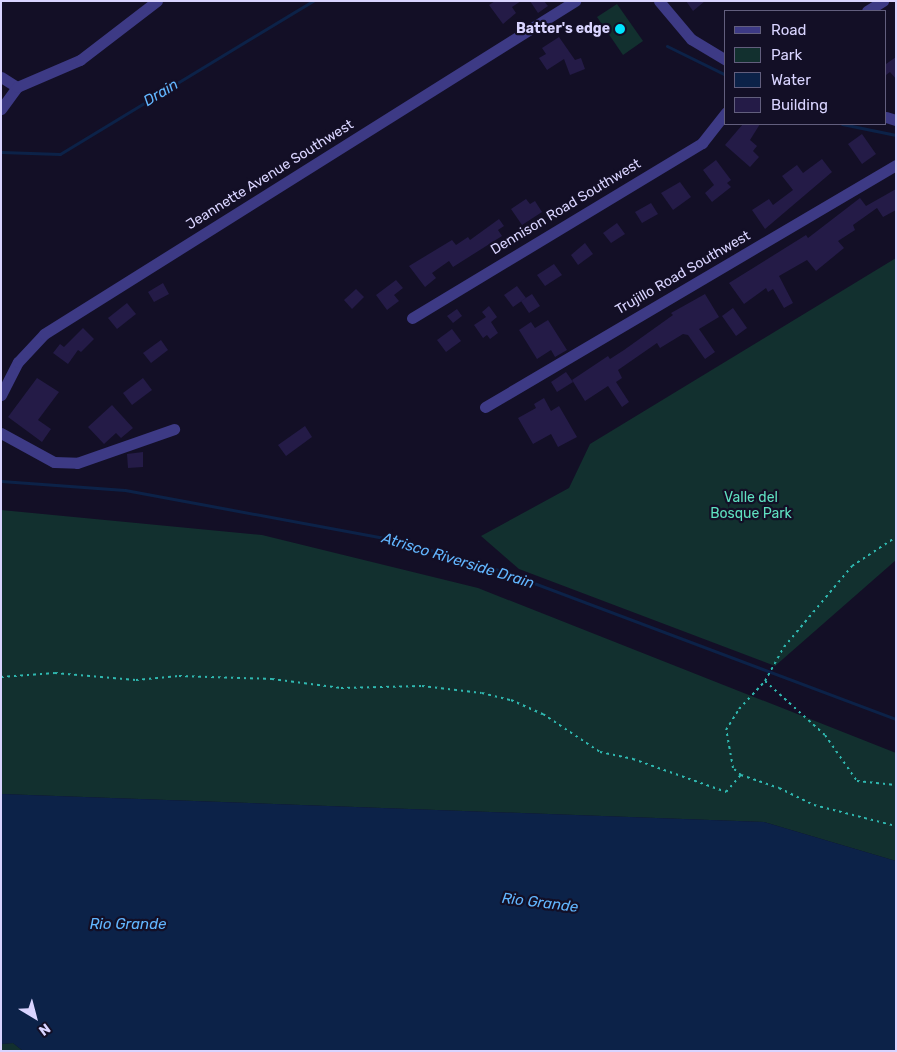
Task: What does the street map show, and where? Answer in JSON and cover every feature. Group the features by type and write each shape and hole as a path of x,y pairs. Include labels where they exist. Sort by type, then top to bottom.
{"street":[{"path":"1,109 17,87 80,60 157,1"},
{"name":"Jeannette Avenue Southwest","path":"1,395 18,362 44,334 575,1"},
{"path":"659,1 691,40 724,59"},
{"path":"869,10 883,1"},
{"path":"1,77 17,87"},
{"name":"Dennison Road Southwest","path":"412,318 702,143 724,115"},
{"name":"Trujillo Road Southwest","path":"485,407 896,165"},
{"path":"1,433 21,446 54,462 77,463 174,429"}],"path":[{"path":"896,538 852,566 784,647 765,680 739,708 726,730 733,768 742,775 814,805 896,826"},
{"path":"1,677 55,673 136,680 179,676 272,679 341,688 422,686 452,688 511,700 573,732 600,752 633,760 726,792 742,775"},
{"path":"765,680 826,735 857,781 896,785"}],"green space":[{"name":"Batter's edge","path":"617,4 643,41 623,55 597,17"},
{"name":"Valle del Bosque Park","path":"896,258 896,560 775,666 519,569 481,536 569,488 590,444"},
{"path":"1,510 262,535 478,588 896,753 896,861 764,822 1,794"},
{"path":"13,1043 23,1051 1,1051 1,1044"}],"water":[{"name":"Rio Grande","path":"1,794 764,822 896,861 896,1051 23,1051 13,1043 1,1044"}],"building":[{"path":"495,1 521,1 512,7 516,13 503,24 489,5"},
{"path":"530,1 544,1 548,6 538,13"},
{"path":"686,1 705,1 693,11"},
{"path":"559,37 575,60 581,58 585,69 570,75 564,59 547,70 539,58 546,54 542,48"},
{"path":"896,57 896,79 890,72 887,74 887,63"},
{"path":"742,125 759,125 750,140 757,146 753,151 759,157 750,167 725,145"},
{"path":"862,134 876,154 862,164 848,144"},
{"path":"822,159 832,172 765,229 752,210 769,199 773,205 793,190 782,176 797,165 803,173"},
{"path":"716,160 731,180 727,183 731,187 712,202 705,193 714,185 703,170"},
{"path":"680,182 691,197 673,210 661,193"},
{"path":"896,189 896,210 883,217 877,208 853,225 855,230 838,241 844,248 816,271 807,260 779,276 793,303 784,308 773,289 768,292 766,288 744,304 729,283 806,235 808,238 860,198 866,206"},
{"path":"526,199 530,204 535,201 542,212 522,225 511,209"},
{"path":"651,203 658,214 642,223 635,212"},
{"path":"499,219 504,226 498,230 502,236 453,267 449,261 432,273 436,278 425,287 409,266 452,240 456,245 468,237 470,240"},
{"path":"617,223 625,234 611,243 603,233"},
{"path":"585,243 593,254 578,265 571,255"},
{"path":"554,264 562,275 545,286 537,275"},
{"path":"396,280 403,288 394,295 399,301 387,310 376,295"},
{"path":"163,283 169,294 154,302 148,292"},
{"path":"517,286 526,298 513,307 504,295"},
{"path":"356,289 364,297 352,309 344,300"},
{"path":"532,294 540,306 529,313 521,301"},
{"path":"705,294 719,317 699,329 715,352 705,359 688,335 683,334 660,348 657,343 618,370 622,378 616,382 629,402 622,407 608,386 585,401 572,380 608,356 610,359 624,350 673,315 671,313"},
{"path":"127,303 136,314 117,329 108,318"},
{"path":"489,306 497,317 491,322 498,333 490,339 487,335 483,338 474,325 486,317 482,312"},
{"path":"733,308 747,328 736,336 722,316"},
{"path":"457,309 462,316 453,323 447,316"},
{"path":"548,320 567,350 555,357 551,350 537,359 519,330 531,322 535,328"},
{"path":"83,328 94,339 81,352 78,350 68,364 53,353 60,344 64,347"},
{"path":"452,329 461,341 446,352 437,340"},
{"path":"161,340 168,350 151,363 143,353"},
{"path":"566,372 573,382 557,392 551,382"},
{"path":"37,378 59,392 38,420 51,429 42,442 8,417"},
{"path":"143,378 152,390 132,405 123,393"},
{"path":"544,398 551,411 559,406 577,437 558,447 551,434 533,444 518,418 536,408 534,404"},
{"path":"112,405 133,428 121,438 116,433 104,444 88,427"},
{"path":"305,426 312,437 286,456 278,445"},
{"path":"143,452 143,467 128,468 127,454"}],"waterway":[{"name":"Drain","path":"1,152 60,154 313,1"},
{"path":"667,46 724,74"},
{"path":"847,125 896,135"},
{"name":"Atrisco Riverside Drain","path":"1,481 125,490 396,540 502,571 896,719"}],"place":[{"name":"Batter's edge","path":"620,29"}]}
